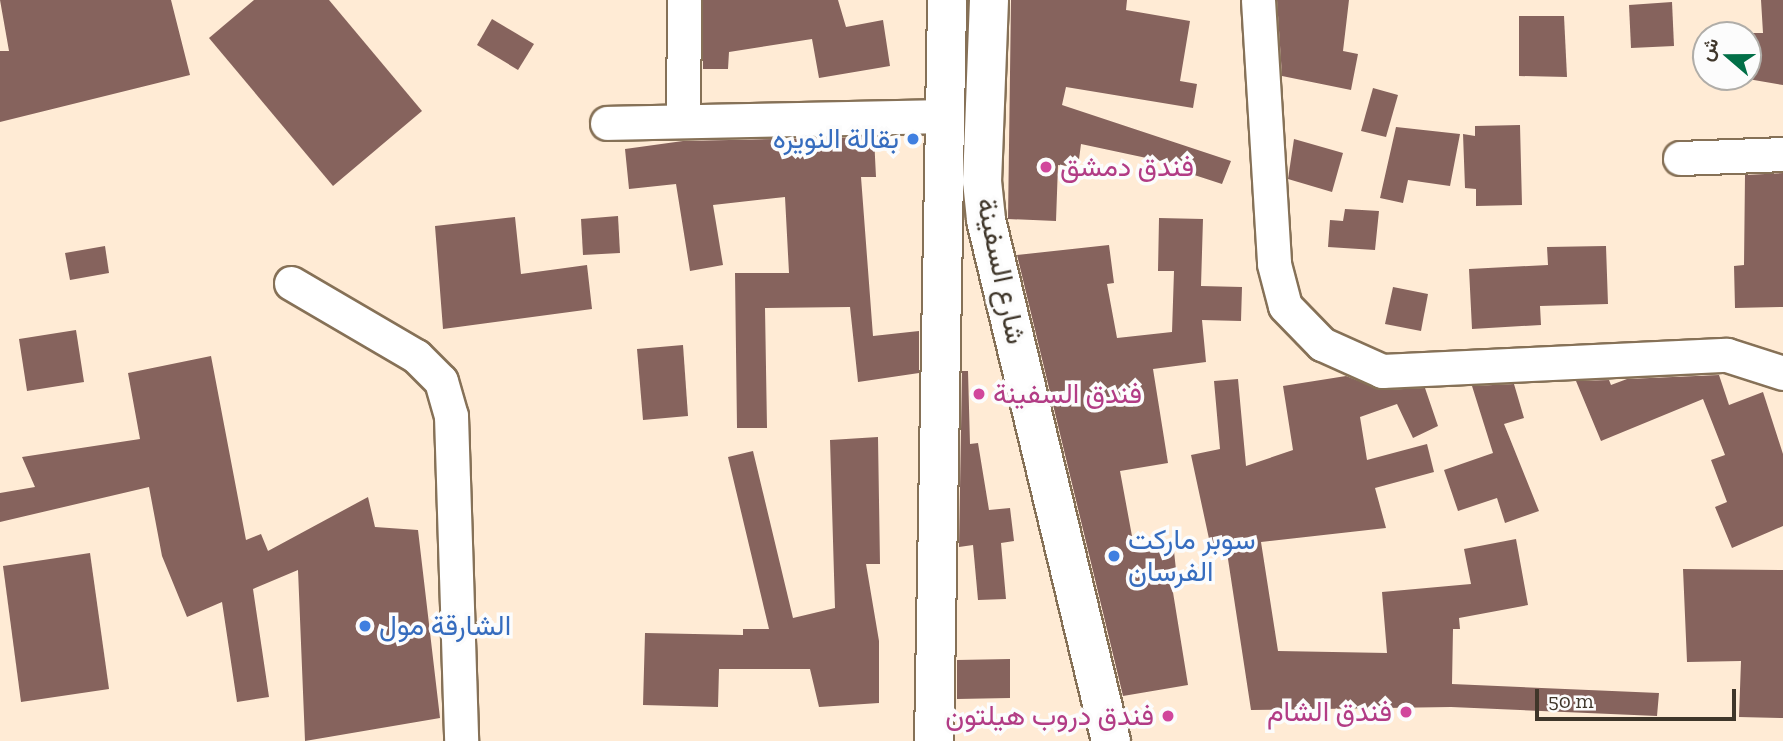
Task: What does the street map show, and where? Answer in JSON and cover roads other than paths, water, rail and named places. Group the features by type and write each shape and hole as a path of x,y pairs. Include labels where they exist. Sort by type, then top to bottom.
{"street":[{"path":"683,118 684,0"},
{"name":"شارع السفينة","path":"947,0 943,116 994,258 1111,741"},
{"name":"شارع السفينة","path":"934,741 965,182 989,0"},
{"path":"1258,0 1274,264 1284,306 1322,344 1382,371 1727,355 1783,373"},
{"path":"607,123 683,118 943,116"},
{"path":"1680,158 1783,154"},
{"path":"290,283 416,356 441,381 451,416 461,741"}],"place":[{"name":"بقالة النويره","path":"913,139"},
{"name":"فندق دمشق","path":"1046,167"},
{"name":"فندق السفينة","path":"979,394"},
{"name":"سوبر ماركت الفرسان","path":"1114,556"},
{"name":"الشارقة مول","path":"365,626"},
{"name":"فندق الشام","path":"1406,712"},
{"name":"فندق دروب هيلتون","path":"1168,716"}]}
